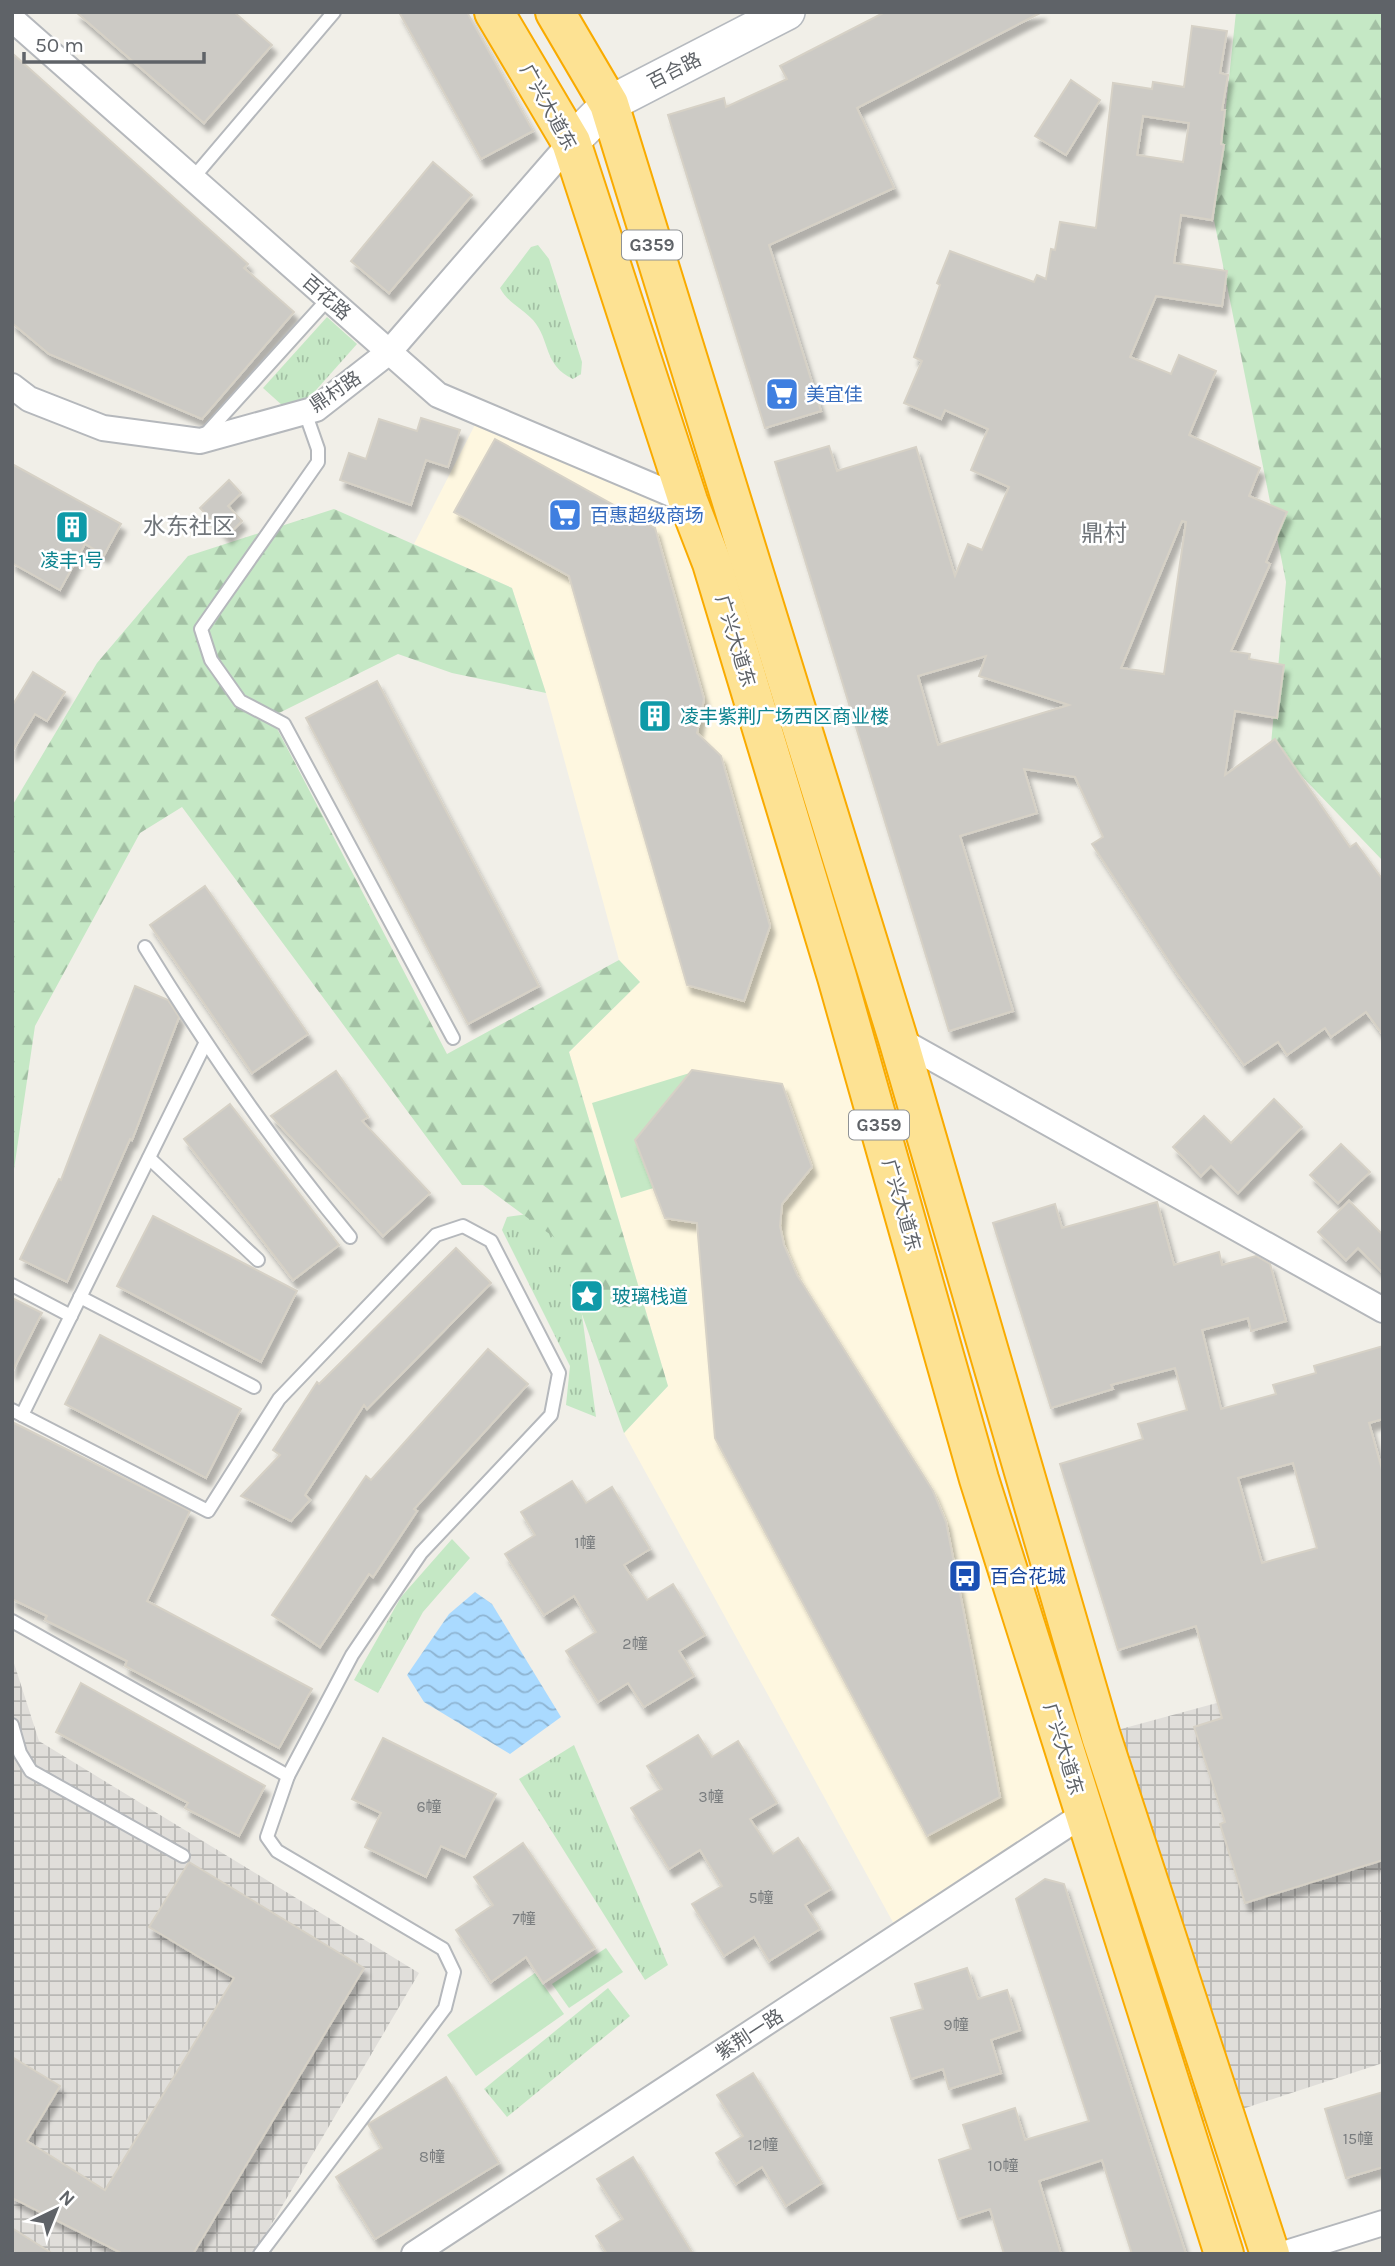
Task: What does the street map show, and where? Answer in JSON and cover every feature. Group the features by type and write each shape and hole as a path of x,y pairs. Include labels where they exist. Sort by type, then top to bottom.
{"highway":[{"name":"广兴大道东","path":"494,12 571,142 688,501 712,563 838,977 979,1479 1218,2246"},
{"name":"广兴大道东","path":"555,12 609,104 898,1039 1101,1735 1270,2254"}],"street":[{"name":"百合路","path":"571,142 609,104 787,12"},
{"name":"百花路","path":"12,19 438,395 688,501"},
{"name":"鼎村路","path":"12,386 29,399 103,428 200,441 316,409 389,352 571,142"},
{"path":"898,1039 1383,1310"},
{"name":"紫荆一路","path":"414,2254 1084,1814"},
{"path":"1283,2254 1383,2223"}],"lane":[{"path":"193,178 334,12"},
{"path":"200,441 328,299"},
{"path":"305,412 318,449 318,462 201,628 211,660 240,701 284,724 453,1038"},
{"path":"145,947 205,1044 297,1173 350,1237"},
{"path":"205,1044 71,1316 17,1413 208,1511 279,1399 436,1235 463,1226 491,1241 559,1373 551,1415 421,1553 352,1655 288,1776 267,1837 277,1851 443,1949 454,1972 444,2008 260,2254"},
{"path":"149,1158 258,1260"},
{"path":"12,1285 71,1316"},
{"path":"80,1297 254,1387"},
{"path":"12,1621 288,1776"},
{"path":"12,1725 20,1753 31,1771 183,1856"}],"shaded area":[{"path":"481,413 688,501 1084,1814 900,1935 624,1433 668,1386 569,1052 640,982 619,960 546,693 512,588 414,544"},
{"path":"12,1657 39,1741 419,1973 254,2254 12,2254"},
{"path":"1383,1658 1383,2063 1184,2128 1062,1745"}],"green space":[{"path":"1236,12 1383,12 1383,861 1271,744 1286,582 1214,220"},
{"path":"538,245 549,259 582,362 581,374 573,379 563,373 552,360 543,336 533,320 507,298 500,288 531,247"},
{"path":"327,317 357,344 309,398 283,406 263,388"},
{"path":"334,509 512,588 546,693 452,673 398,654 271,717 447,1054 619,960 640,982 569,1052 668,1386 624,1433 555,1238 483,1185 462,1185 182,807 140,833 35,1026 12,1183 12,806 97,663 188,556"},
{"path":"693,1072 722,1167 621,1198 592,1103"},
{"path":"551,1211 574,1257 596,1417 566,1405 570,1366 502,1230 507,1217"},
{"path":"452,1539 470,1558 423,1612 378,1693 354,1680 401,1597"},
{"path":"574,1745 668,1965 645,1980 519,1779"},
{"path":"606,1948 623,1972 569,2008 552,1984"},
{"path":"535,1973 564,2014 476,2076 447,2035"},
{"path":"608,1988 630,2016 507,2117 484,2089"}],"water":[{"path":"475,1592 492,1604 561,1717 510,1754 424,1702 407,1675 449,1614"}],"building":[{"path":"76,12 234,12 272,45 204,123"},
{"path":"399,12 467,12 533,131 481,159"},
{"path":"885,12 1042,12 857,108 894,188 769,245 821,411 765,428 668,115 724,98 726,107 787,79 780,66"},
{"path":"1192,26 1227,31 1220,73 1228,75 1222,110 1225,110 1221,144 1224,145 1212,220 1181,215 1174,263 1227,271 1222,306 1156,296 1130,357 1171,374 1179,355 1216,371 1189,435 1260,468 1249,496 1287,512 1266,562 1270,564 1231,651 1250,654 1249,659 1284,665 1277,718 1235,711 1225,775 1275,739 1350,847 1356,843 1383,880 1383,1035 1366,1012 1331,1037 1325,1028 1287,1055 1278,1042 1244,1065 1176,972 1092,844 1103,837 1075,777 1024,769 1037,813 960,836 1013,1011 949,1031 775,462 829,446 837,471 916,447 955,576 968,544 982,550 1009,487 971,470 988,429 945,410 941,419 904,403 922,361 914,357 950,251 1034,282 1037,275 1046,279 1051,249 1055,250 1060,222 1096,228 1113,83 1152,89 1153,82 1184,87","holes":["1143,116 1189,123 1183,162 1137,155","1182,521 1186,522 1164,674 1121,668","986,656 979,676 1069,705 938,745 918,676"]},
{"path":"12,53 248,264 244,268 294,312 202,419 49,354 12,323"},
{"path":"1071,80 1100,100 1066,155 1035,136"},
{"path":"433,162 472,195 389,293 351,261"},
{"path":"421,418 460,430 448,467 426,460 411,505 340,480 349,453 366,459 379,419 417,431"},
{"name":"凌丰紫荆广场西区商业楼","path":"495,439 655,528 704,699 697,733 721,756 770,926 744,1001 687,985 569,576 454,512"},
{"name":"凌丰1号","path":"12,464 121,524 104,555 85,544 60,590 12,563"},
{"path":"229,480 241,493 228,506 242,521 227,536 200,508"},
{"path":"33,672 65,692 47,721 35,714 12,752 12,706"},
{"path":"377,681 539,986 468,1024 306,718"},
{"path":"205,886 308,1034 252,1073 150,925"},
{"path":"135,986 168,1000 179,1017 132,1140 130,1139 67,1282 20,1259 59,1179 61,1180"},
{"path":"692,1070 782,1084 812,1167 782,1204 780,1226 784,1245 797,1275 933,1491 946,1522 1000,1797 927,1836 715,1438 697,1223 665,1218 635,1140"},
{"path":"336,1071 368,1117 362,1121 430,1193 383,1236 271,1116"},
{"path":"1274,1099 1302,1127 1238,1193 1211,1166 1201,1176 1173,1147 1204,1116 1231,1143"},
{"path":"230,1104 339,1245 293,1280 184,1139"},
{"path":"1341,1144 1370,1172 1338,1203 1310,1175"},
{"path":"1349,1201 1383,1235 1383,1273 1358,1248 1346,1260 1318,1232"},
{"path":"1157,1202 1174,1265 1219,1252 1222,1265 1256,1256 1270,1264 1286,1321 1251,1331 1248,1318 1202,1330 1221,1409 1276,1394 1273,1385 1316,1373 1314,1366 1383,1346 1383,1419 1369,1423 1383,1473 1383,1860 1245,1903 1220,1824 1225,1822 1194,1727 1222,1718 1196,1626 1118,1650 1060,1464 1143,1439 1138,1424 1187,1410 1175,1368 1111,1385 1113,1389 1051,1408 993,1223 1055,1204 1062,1228","holes":["1293,1463 1317,1548 1262,1563 1238,1478"]},
{"path":"153,1216 297,1291 261,1362 117,1286"},
{"path":"456,1248 491,1283 367,1409 364,1405 305,1495 310,1500 291,1521 241,1496 280,1455 273,1450 317,1382 319,1384"},
{"path":"12,1298 42,1313 12,1372"},
{"path":"100,1335 241,1409 206,1478 65,1404"},
{"path":"488,1349 528,1384 414,1509 417,1511 373,1577 369,1574 320,1647 272,1615 366,1476 371,1480"},
{"path":"12,1422 190,1511 147,1601 312,1689 279,1748 125,1666 127,1661 45,1620 47,1616 12,1599"},
{"path":"572,1481 586,1503 612,1487 650,1549 624,1565 647,1600 673,1584 705,1635 679,1651 694,1676 644,1707 628,1683 598,1702 566,1651 596,1632 574,1596 544,1615 505,1554 535,1535 521,1512"},
{"path":"81,1683 265,1786 239,1836 185,1808 188,1803 56,1732"},
{"path":"698,1735 712,1757 738,1741 777,1803 750,1819 773,1854 798,1838 831,1889 805,1905 820,1929 769,1961 754,1937 724,1956 692,1904 722,1886 700,1850 669,1869 631,1808 662,1789 647,1766"},
{"path":"383,1738 496,1794 465,1857 441,1846 426,1877 365,1847 381,1813 352,1799"},
{"path":"523,1843 595,1948 543,1983 526,1957 491,1982 456,1930 493,1905 474,1877"},
{"path":"189,1862 364,1968 193,2254 123,2254 12,2198 12,2057 60,2086 27,2141 105,2190 234,1978 149,1927"},
{"path":"1045,1879 1064,1884 1186,2254 1132,2254 1102,2160 1039,2181 1061,2254 1004,2254 990,2209 958,2219 939,2160 971,2149 963,2125 1015,2108 1025,2140 1089,2121 1016,1899"},
{"path":"967,1968 978,1999 1007,1990 1020,2030 991,2040 1001,2073 949,2089 943,2069 911,2079 891,2018 923,2009 915,1984"},
{"path":"753,2073 822,2183 786,2206 762,2167 736,2184 716,2153 743,2136 717,2095"},
{"path":"446,2077 499,2163 375,2239 336,2177 382,2148 368,2124"},
{"path":"1383,2092 1383,2167 1346,2178 1325,2109"},
{"path":"633,2157 693,2254 607,2254 596,2236 623,2219 597,2179"},
{"path":"12,2228 53,2254 12,2254"}],"place":[{"name":"美宜佳","path":"782,394"},
{"name":"百惠超级商场","path":"565,515"},
{"name":"凌丰1号","path":"72,527"},
{"name":"凌丰紫荆广场西区商业楼","path":"655,716"},
{"name":"玻璃栈道","path":"587,1296"},
{"name":"百合花城","path":"965,1576"}],"district":[{"name":"水东社区","path":"189,526"},
{"name":"鼎村","path":"1104,533"}]}
